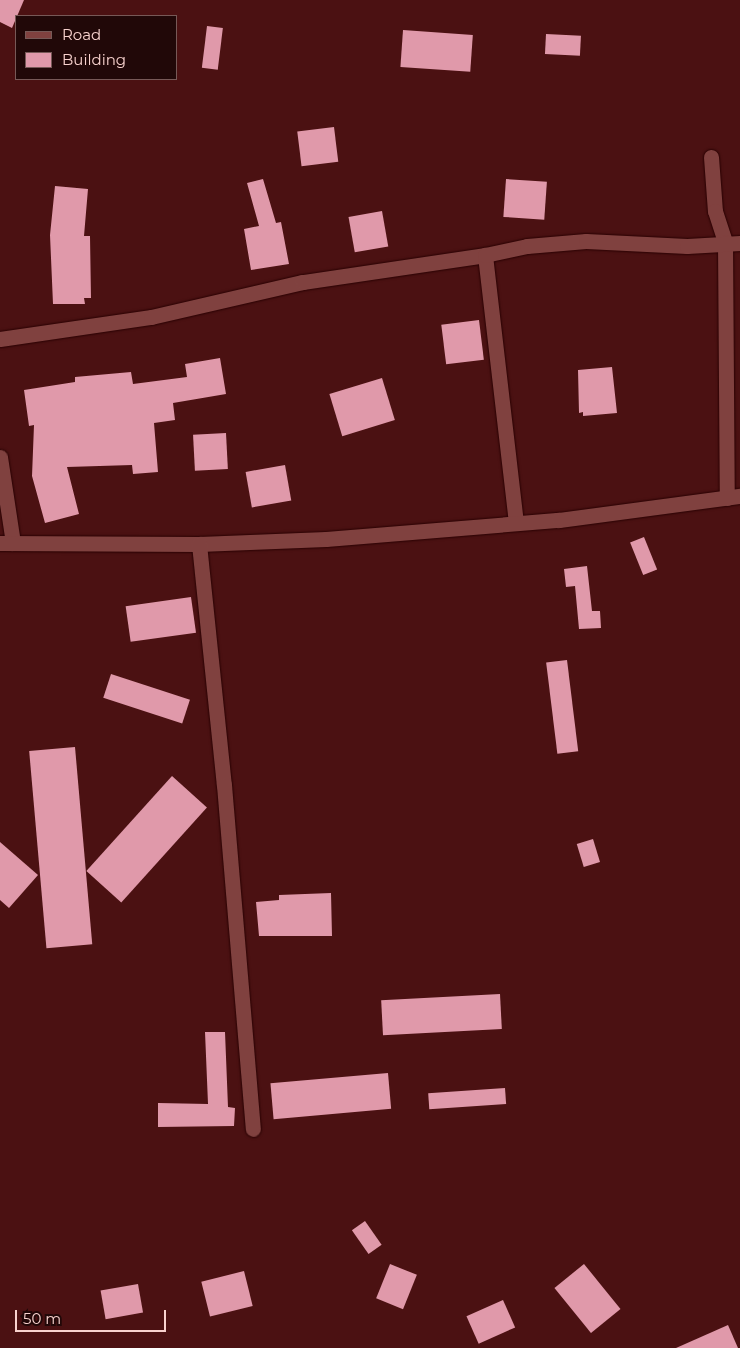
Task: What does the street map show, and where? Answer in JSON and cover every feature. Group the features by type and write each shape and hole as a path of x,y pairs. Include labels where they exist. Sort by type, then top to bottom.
{"street":[{"path":"0,457 6,543 199,544 326,539 516,523 734,497 732,242 715,210 711,157"},
{"path":"0,339 151,317 303,282 485,255 528,246 586,241 687,246 732,242"},
{"path":"485,255 516,523"},
{"path":"199,544 224,785 253,1129"}],"building":[{"path":"0,0 24,0 18,15 15,15 12,28 0,22"},
{"path":"207,26 223,28 218,70 202,68"},
{"path":"403,30 473,35 470,72 400,67"},
{"path":"546,34 581,36 580,56 545,54"},
{"path":"334,127 338,162 302,166 297,132"},
{"path":"263,179 276,223 281,222 289,264 251,270 244,229 259,226 247,183"},
{"path":"506,179 547,182 544,220 503,217"},
{"path":"55,186 88,189 84,236 90,236 91,298 84,298 85,304 53,304 50,235"},
{"path":"382,211 388,246 355,252 349,217"},
{"path":"479,320 484,360 446,364 441,325"},
{"path":"220,358 226,394 173,403 175,420 154,423 158,472 133,474 132,465 67,467 79,514 45,523 32,476 34,425 29,426 24,390 75,382 75,377 131,372 133,384 187,377 185,364"},
{"path":"612,367 617,413 583,416 583,412 579,413 578,370"},
{"path":"382,378 395,420 342,436 329,394"},
{"path":"226,433 228,469 195,471 193,435"},
{"path":"285,465 291,500 252,507 246,472"},
{"path":"644,537 657,569 643,575 630,543"},
{"path":"587,566 592,611 600,611 601,628 579,629 575,586 566,587 564,569"},
{"path":"191,597 196,633 131,642 126,606"},
{"path":"567,660 578,751 557,754 546,663"},
{"path":"111,674 190,700 182,723 103,698"},
{"path":"75,747 92,944 46,948 29,751"},
{"path":"172,776 207,807 121,903 86,871"},
{"path":"593,839 600,862 584,867 577,844"},
{"path":"0,842 38,875 9,908 0,900"},
{"path":"331,893 332,936 259,936 256,902 279,900 279,895"},
{"path":"500,994 502,1029 383,1035 381,1000"},
{"path":"205,1032 225,1032 228,1107 235,1108 234,1126 158,1127 158,1103 208,1104"},
{"path":"388,1073 391,1109 274,1119 270,1083"},
{"path":"505,1088 506,1104 429,1109 428,1093"},
{"path":"365,1221 382,1245 369,1254 352,1230"},
{"path":"390,1264 417,1275 403,1309 376,1298"},
{"path":"584,1264 621,1309 591,1333 554,1288"},
{"path":"244,1271 253,1306 210,1317 201,1282"},
{"path":"138,1284 143,1313 106,1319 101,1291"},
{"path":"503,1300 515,1327 479,1344 466,1316"},
{"path":"728,1325 738,1348 676,1348"}]}
